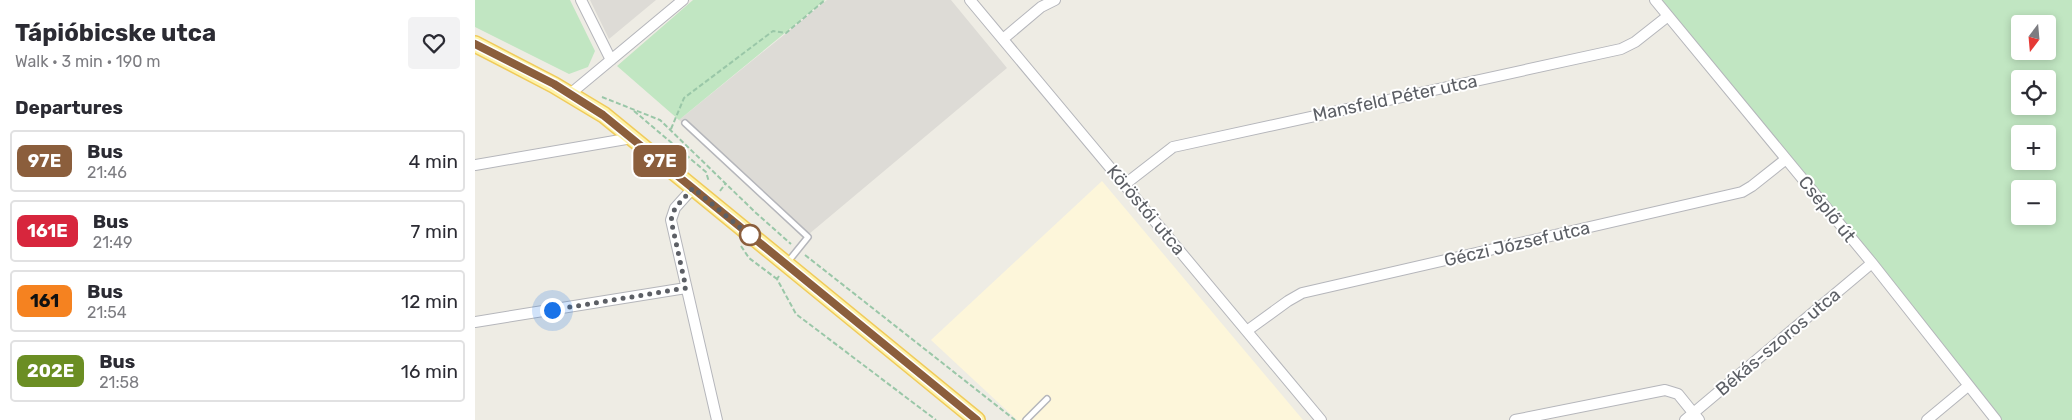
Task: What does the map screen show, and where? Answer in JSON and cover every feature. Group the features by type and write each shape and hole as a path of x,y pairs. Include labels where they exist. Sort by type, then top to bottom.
{"main road":[{"path":"475,44 574,90 785,265 977,420"}],"street":[{"path":"581,0 611,60"},
{"path":"574,90 683,0"},
{"name":"Köröstói utca","path":"970,0 1248,330 1321,420"},
{"path":"1003,39 1041,7 1055,0"},
{"name":"Cséplő út","path":"1655,0 1872,264 1996,420"},
{"name":"Mansfeld Péter utca","path":"1124,185 1173,147 1621,49 1635,42 1668,16"},
{"path":"475,165 632,138"},
{"name":"Géczi József utca","path":"1248,330 1301,293 1742,192 1753,186 1786,159"},
{"path":"693,188 675,208 671,220 717,420"},
{"name":"Békás-szoros utca","path":"1693,418 1872,264"},
{"path":"475,322 686,288"},
{"path":"1927,420 1968,386"},
{"path":"1522,419 1665,390 1678,394 1693,418"}],"lane":[{"path":"685,123 808,238 785,265"},
{"path":"1026,420 1047,399"}],"path":[{"path":"671,129 684,98 773,31 786,33 825,0"},
{"path":"574,90 660,120 756,213 798,250 1015,420"},
{"path":"634,111 706,172 710,185"},
{"path":"679,158 683,153"},
{"path":"714,189 719,193 726,183"},
{"path":"741,246 749,258 777,280 796,314 936,420"},
{"path":"777,280 785,265"}],"shaded area":[{"path":"590,0 656,0 609,39"},
{"path":"827,0 951,0 1007,68 809,234 679,120"},
{"path":"1102,181 1303,420 1017,420 931,340"}],"green space":[{"path":"475,0 570,0 595,51 588,67 569,74 475,27"},
{"path":"693,0 825,0 679,120 617,66"},
{"path":"1655,0 2072,0 2072,420 1996,420"}],"bus line":[{"name":"97E","path":"475,44 554,84 603,115 977,420"}],"route":[{"path":"552,310 686,288 671,220 675,208 693,188 755,240 750,235"}]}
